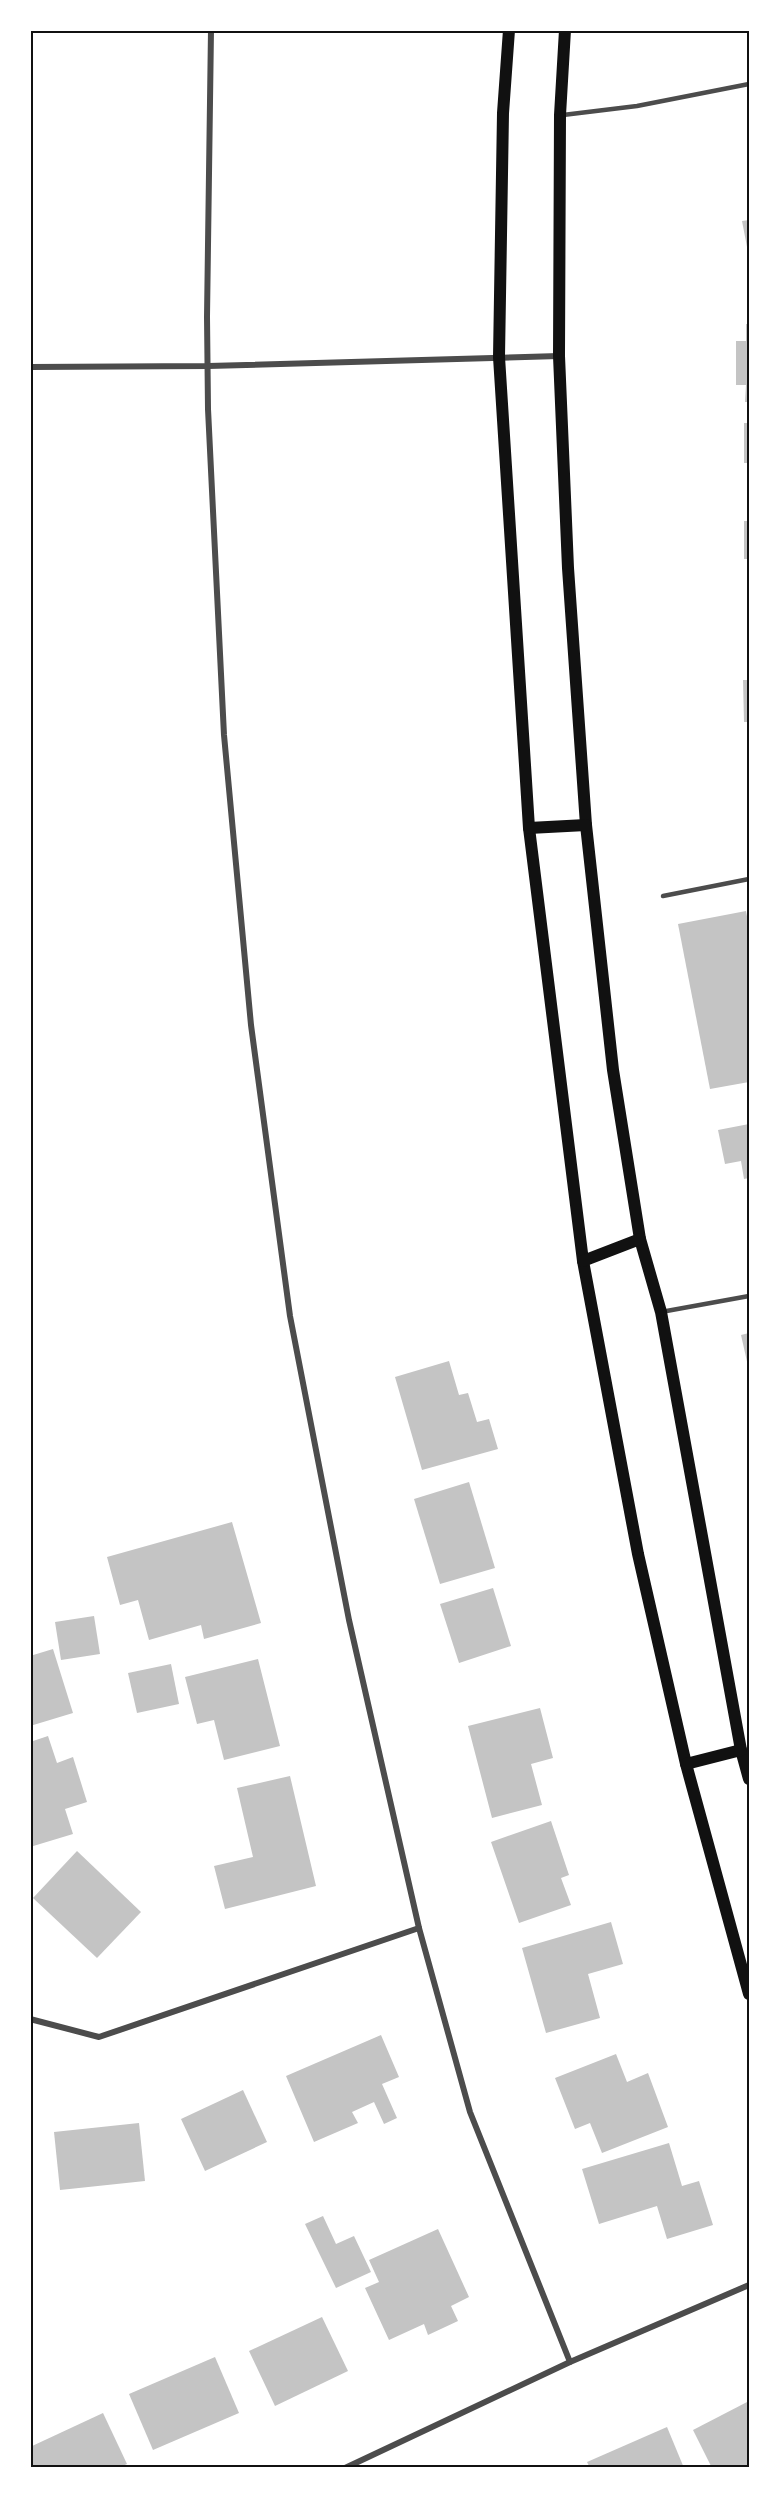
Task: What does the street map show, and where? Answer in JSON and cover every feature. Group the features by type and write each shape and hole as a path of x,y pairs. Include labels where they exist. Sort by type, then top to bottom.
{"main road":[{"path":"509,30 503,113 499,357 529,828 582,1261 638,1554 686,1764 749,1994"},
{"path":"565,30 560,115 559,356 568,568 586,825 613,1070 640,1239 662,1312 741,1750 749,1779"},
{"path":"529,828 586,825"},
{"path":"582,1261 640,1239"},
{"path":"686,1764 741,1750"}],"street":[{"path":"211,30 208,366 224,735 251,1025 290,1316 349,1620 419,1928 470,2112 570,2362"},
{"path":"30,367 208,366 559,356"},
{"path":"30,2019 99,2037 419,1928"},
{"path":"345,2468 570,2362 749,2285"}],"lane":[{"path":"560,115 637,106 749,84"},
{"path":"663,896 749,879"},
{"path":"662,1312 749,1296"}],"building":[{"path":"749,220 749,252 748,252 742,221"},
{"path":"746,324 749,324 749,402 745,402 746,385 736,385 736,341 746,341"},
{"path":"744,423 749,423 749,463 744,463"},
{"path":"744,521 749,521 749,559 744,559"},
{"path":"743,680 749,680 749,722 744,722"},
{"path":"746,911 749,927 749,1082 710,1089 678,924"},
{"path":"749,1124 749,1178 744,1179 741,1161 725,1164 718,1130"},
{"path":"749,1333 749,1366 748,1366 741,1335"},
{"path":"449,1361 459,1395 468,1393 477,1422 489,1419 498,1449 422,1470 395,1377"},
{"path":"469,1482 495,1568 440,1584 414,1499"},
{"path":"232,1522 261,1623 204,1639 201,1625 149,1640 138,1600 120,1605 107,1557"},
{"path":"493,1588 511,1646 459,1663 440,1604"},
{"path":"94,1616 100,1654 61,1660 55,1622"},
{"path":"53,1649 73,1713 30,1726 30,1656"},
{"path":"258,1659 280,1746 224,1760 214,1720 197,1724 185,1677"},
{"path":"171,1664 179,1704 137,1713 128,1673"},
{"path":"540,1708 553,1758 531,1764 542,1805 492,1818 468,1726"},
{"path":"48,1736 57,1763 73,1757 87,1802 65,1809 73,1834 30,1847 30,1742"},
{"path":"290,1776 316,1886 225,1909 214,1866 253,1857 237,1788"},
{"path":"551,1821 569,1875 561,1878 571,1905 519,1923 491,1842"},
{"path":"77,1851 141,1912 97,1958 33,1898"},
{"path":"611,1922 623,1964 588,1974 600,2018 546,2033 522,1948"},
{"path":"381,2035 399,2077 382,2084 397,2118 384,2124 374,2102 352,2112 358,2123 314,2142 286,2076"},
{"path":"616,2054 627,2082 648,2073 668,2127 602,2153 590,2123 575,2129 555,2078"},
{"path":"243,2090 267,2142 205,2171 181,2119"},
{"path":"139,2123 145,2181 60,2190 54,2132"},
{"path":"669,2143 682,2186 699,2181 713,2225 667,2239 657,2206 599,2224 582,2169"},
{"path":"323,2216 336,2244 354,2236 371,2272 336,2288 305,2224"},
{"path":"438,2229 469,2297 451,2306 458,2321 428,2335 424,2324 389,2340 365,2288 379,2282 369,2260"},
{"path":"322,2317 348,2371 275,2406 249,2351"},
{"path":"215,2357 239,2413 153,2450 129,2394"},
{"path":"749,2401 749,2467 712,2468 693,2430"},
{"path":"103,2413 127,2464 118,2468 31,2468 30,2447"},
{"path":"667,2427 684,2468 590,2468 587,2462"}]}
